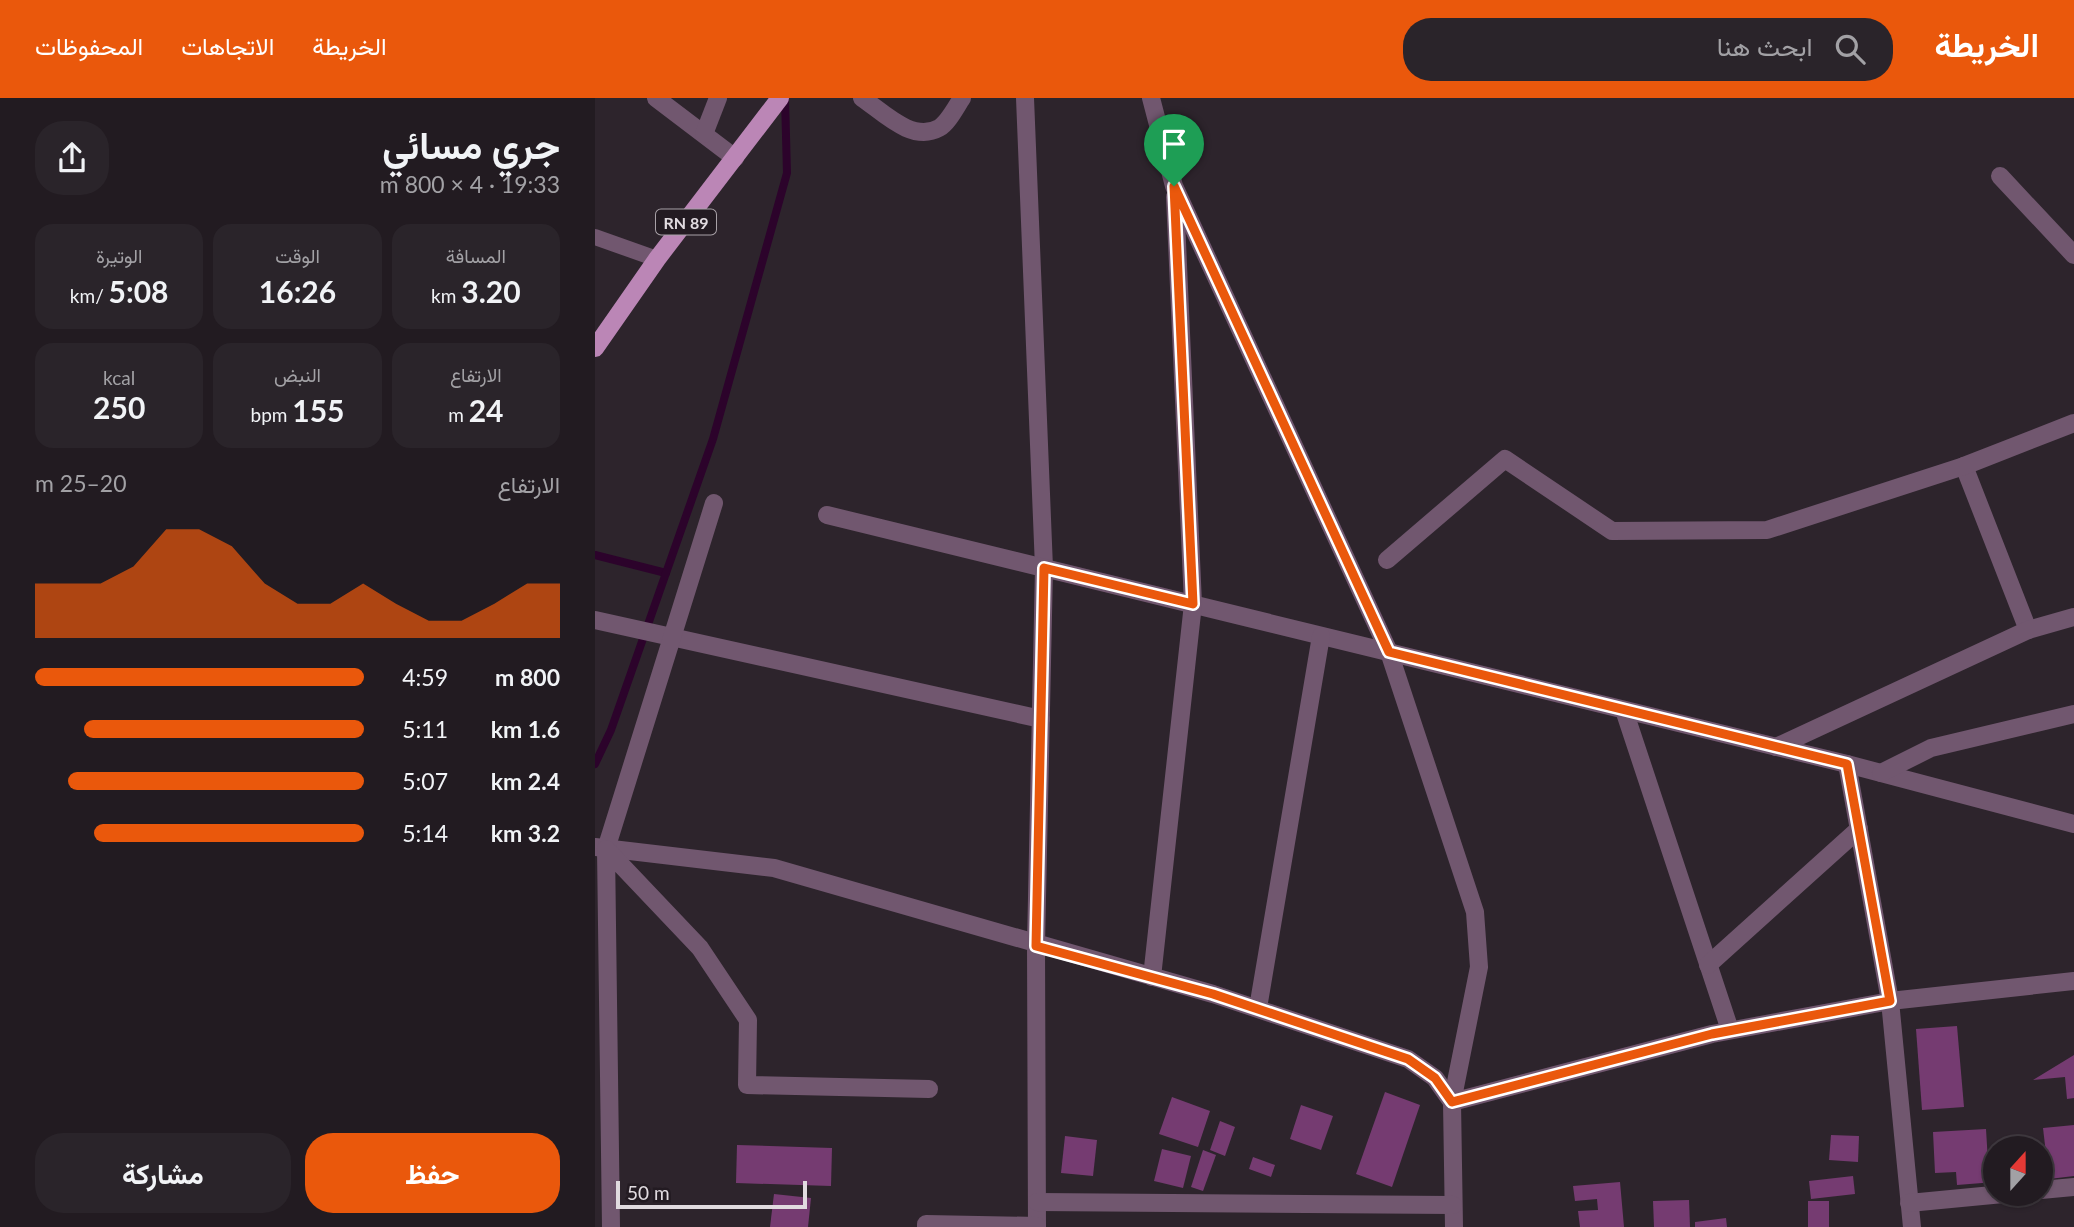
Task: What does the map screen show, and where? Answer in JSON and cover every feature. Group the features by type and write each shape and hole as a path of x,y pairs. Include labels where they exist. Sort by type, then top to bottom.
{"main road":[{"name":"RN 89","path":"595,348 657,259 780,98"}],"street":[{"path":"656,98 735,158"},
{"path":"704,134 718,98"},
{"path":"862,98 908,130 925,133 941,128 962,98"},
{"path":"926,1227 926,1224 1037,1226 1036,946 1044,568 1025,98"},
{"path":"1151,98 1174,186 1389,652 1475,912 1479,967 1452,1102 1454,1227"},
{"path":"2000,176 2074,255"},
{"path":"1152,977 1193,604 1174,186"},
{"path":"1387,560 1505,459 1612,531 1705,533 1767,530 1964,466 2074,423"},
{"path":"1964,466 2028,630"},
{"path":"611,1227 601,848 714,503"},
{"path":"827,515 1847,764 2074,824"},
{"path":"1776,747 2028,630 2074,617"},
{"path":"595,620 1041,719"},
{"path":"1258,1009 1321,635"},
{"path":"1624,710 1730,1030"},
{"path":"1881,774 1931,748 2074,714"},
{"path":"1847,764 1890,1001 1912,1227"},
{"path":"1709,964 1859,828"},
{"path":"601,848 774,868 954,917 1036,946 1258,1009 1408,1059 1435,1078 1452,1102"},
{"path":"601,848 700,948 748,1020 747,1085 929,1089"},
{"path":"1452,1102 1730,1030 1890,1001 2074,981"},
{"path":"2053,1189 2074,1186"},
{"path":"1909,1203 1983,1196"},
{"path":"1037,1202 1453,1205"}],"lane":[{"path":"595,237 657,259"}],"building":[{"path":"1957,1026 1964,1107 1922,1110 1916,1029"},
{"path":"2074,1055 2074,1098 2067,1099 2065,1077 2033,1080"},
{"path":"1385,1092 1420,1105 1392,1187 1356,1174"},
{"path":"1172,1097 1210,1111 1198,1147 1159,1134"},
{"path":"1301,1105 1333,1116 1321,1150 1290,1139"},
{"path":"1220,1121 1235,1127 1225,1156 1210,1150"},
{"path":"2074,1125 2074,1176 2053,1179 2053,1136 2044,1136 2043,1128"},
{"path":"1986,1129 1986,1136 1983,1136 1983,1183 1957,1185 1956,1172 1935,1173 1933,1132"},
{"path":"1831,1135 1859,1136 1858,1162 1829,1160"},
{"path":"1065,1136 1097,1140 1093,1176 1061,1173"},
{"path":"737,1145 832,1148 831,1186 736,1183"},
{"path":"1162,1149 1191,1156 1183,1188 1154,1181"},
{"path":"1203,1150 1216,1155 1203,1191 1191,1187"},
{"path":"1253,1157 1275,1165 1271,1177 1249,1169"},
{"path":"1853,1176 1855,1194 1811,1199 1809,1181"},
{"path":"1620,1182 1624,1227 1580,1227 1578,1211 1598,1210 1597,1199 1575,1201 1573,1186"},
{"path":"774,1194 811,1198 808,1227 770,1227"},
{"path":"1689,1200 1690,1227 1654,1227 1653,1201"},
{"path":"1808,1201 1829,1201 1829,1227 1808,1227"},
{"path":"1726,1218 1727,1227 1695,1227 1695,1222"}],"waterway":[{"path":"595,764 611,730 713,439 787,173 785,98"},
{"path":"595,555 666,573"}],"route":[{"path":"1174,186 1389,652 1847,764 1890,1001 1712,1034 1452,1102 1435,1078 1408,1059 1213,994 1036,946 1044,568 1193,604 1174,186"}]}
